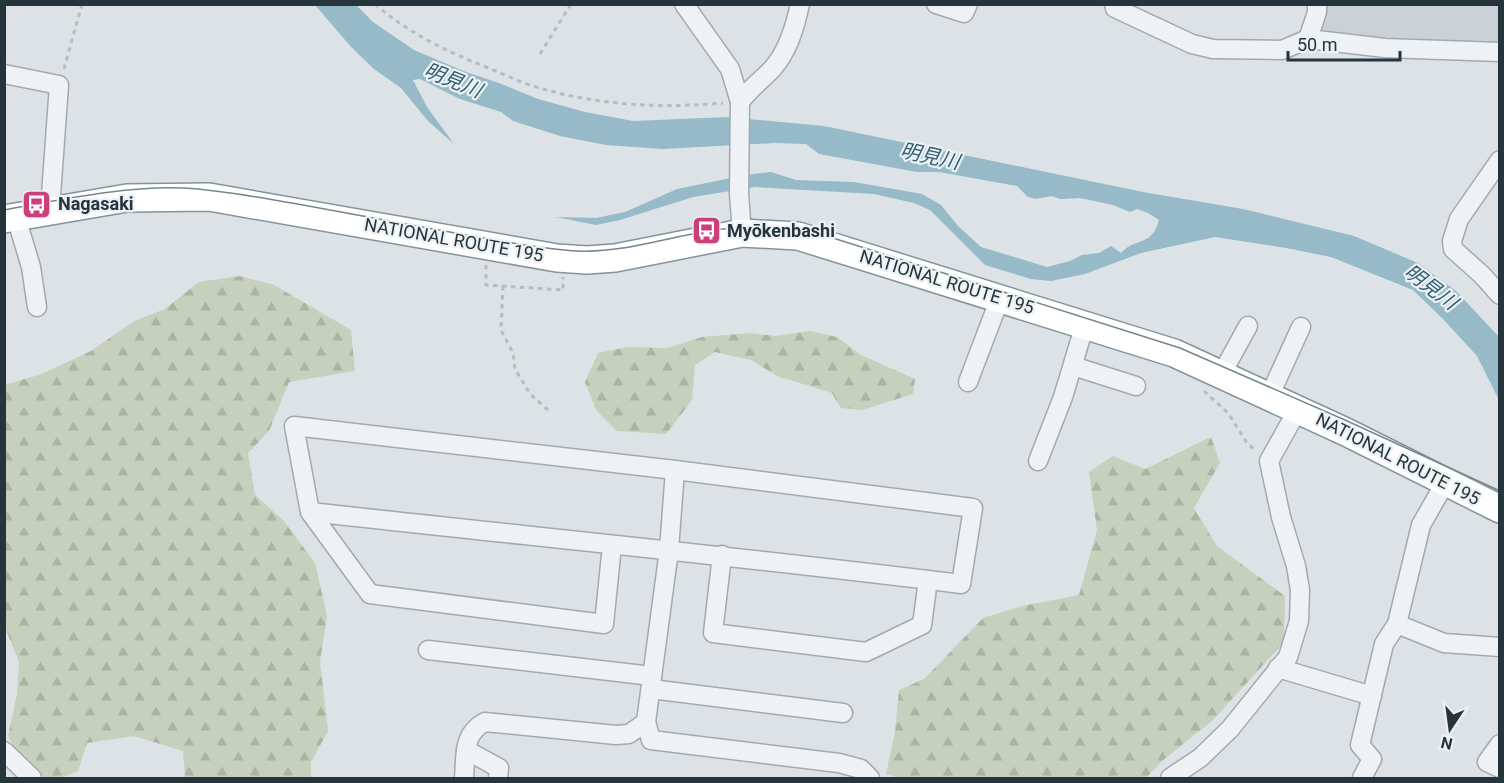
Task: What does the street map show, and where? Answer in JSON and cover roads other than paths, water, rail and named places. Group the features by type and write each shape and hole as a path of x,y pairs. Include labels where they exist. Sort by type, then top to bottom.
{"highway":[{"name":"NATIONAL ROUTE 195","path":"10,218 127,198 209,197 486,245 587,260 615,258 742,233 798,236 1168,351 1212,382 1269,396 1500,509"}],"street":[{"path":"684,4 730,69 740,107 739,194 742,233"},
{"path":"740,107 748,91 774,67 783,55 800,4"},
{"path":"936,4 964,13 968,4"},
{"path":"1114,4 1115,8 1192,44 1213,49 1282,50 1308,39 1385,48 1500,52"},
{"path":"1308,39 1317,12 1317,4"},
{"path":"4,74 59,85 51,211"},
{"path":"1500,160 1459,219 1452,241 1453,249 1500,295"},
{"path":"10,218 31,267 37,307"},
{"path":"968,382 1000,298"},
{"path":"1038,461 1063,397 1085,324"},
{"path":"1212,382 1248,326"},
{"path":"1269,396 1300,327"},
{"path":"1073,366 1136,386"},
{"path":"1170,778 1200,758 1230,729 1288,657 1299,621 1300,590 1269,461 1298,409"},
{"path":"310,512 722,555 961,584 973,508 675,470 294,426 310,512 370,594 604,624 612,545"},
{"path":"675,470 669,550 646,722 651,740 839,763 861,769 870,778"},
{"path":"1362,778 1372,759 1360,744 1384,645 1397,624 1421,525 1445,483"},
{"path":"722,555 713,633 866,652 922,625 928,580"},
{"path":"1397,624 1444,643 1500,647"},
{"path":"428,650 843,713"},
{"path":"1278,668 1372,696"},
{"path":"464,778 467,740 473,728 485,722 616,735 630,734 646,722"},
{"path":"1500,744 1487,762 1500,768"},
{"path":"466,750 499,768 498,778"},
{"path":"4,751 32,778"}],"water":[{"name":"明見川","path":"315,5 356,5 373,22 414,50 538,99 585,112 633,121 728,117 824,126 1143,192 1243,209 1354,236 1418,263 1456,291 1499,337 1499,400 1477,356 1413,290 1331,257 1286,248 1215,237 1141,253 1085,274 1051,281 1031,279 985,265 930,210 914,203 874,194 755,187 693,197 620,220 596,225 556,217 596,218 625,212 677,189 771,172 796,180 854,182 922,194 941,205 958,226 981,247 1047,267 1082,255 1099,253 1111,246 1121,253 1152,235 1159,220 1137,209 1130,212 1113,205 1080,198 1060,199 1052,196 1035,199 1028,197 1017,186 939,172 917,172 819,154 806,144 775,143 663,149 606,145 560,136 513,121 501,112 460,99 420,79 413,80 427,107 454,144 428,121 401,88 374,69 352,48"}],"tram line":[{"path":"4,210 116,191 184,188 238,194 508,242 578,251 611,250 724,229 756,227 801,231 833,238 1180,348 1500,491"}],"place":[{"name":"Nagasaki","path":"37,204"},
{"name":"Myōkenbashi","path":"706,231"}]}
